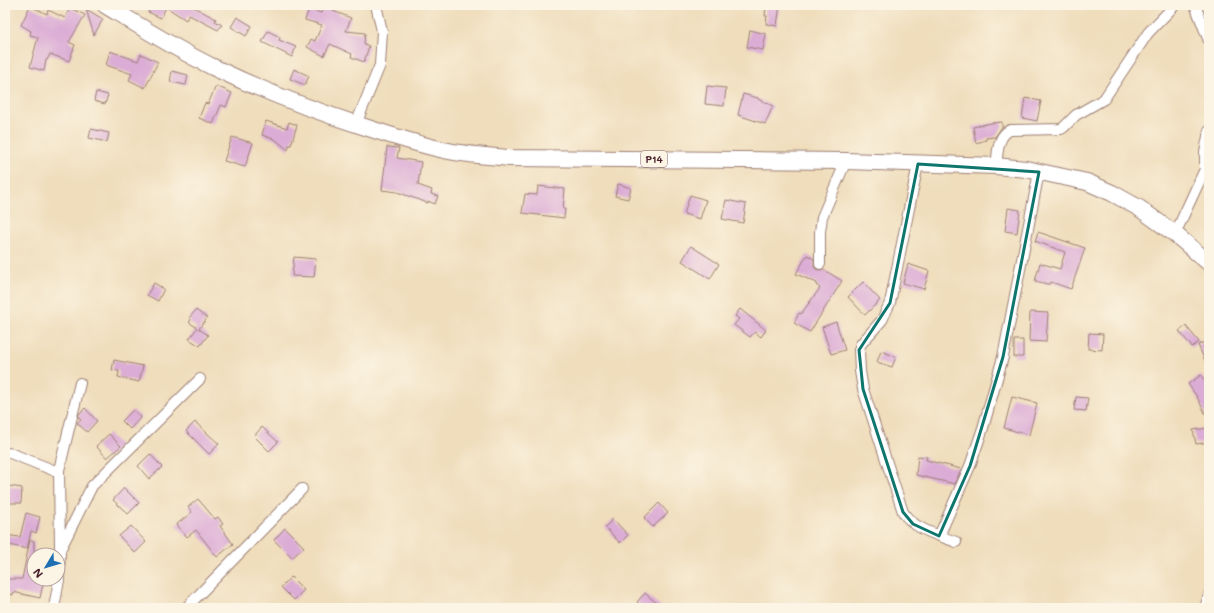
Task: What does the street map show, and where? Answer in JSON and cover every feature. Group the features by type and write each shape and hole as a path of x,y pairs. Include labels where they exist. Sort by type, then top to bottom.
{"main road":[{"name":"P14","path":"105,5 214,68 294,103 410,142 445,151 510,158 846,161 996,166 1040,172 1087,182 1112,193 1139,208 1175,234 1209,263"}],"street":[{"path":"356,124 380,65 382,31 376,5"},
{"path":"996,166 1001,138 1004,133 1010,130 1061,129 1076,115 1104,99 1148,33 1175,5"},
{"path":"1195,5 1209,41"},
{"path":"1175,234 1205,169 1205,152 1209,131"},
{"path":"820,264 820,232 822,217 846,161"},
{"path":"918,164 890,304 882,320 861,344 859,350 860,371 863,389 903,512 907,519 913,524 956,542"},
{"path":"939,536 970,466 983,428 1003,357 1040,172"},
{"path":"62,547 92,486 200,379"},
{"path":"60,547 59,470 80,383"},
{"path":"10,453 53,470 59,470"},
{"path":"186,608 302,489"},
{"path":"54,608 58,587"},
{"path":"1205,608 1209,595"}],"highlighted area":[{"path":"918,164 1039,172 1003,357 970,466 939,536 913,524 903,512 863,389 859,350 890,303"}],"building":[{"path":"151,5 190,5 216,19 215,21 222,25 218,30 189,15 186,20 166,7 161,18 148,12"},
{"path":"324,5 334,10 333,11 351,18 346,31 365,33 364,44 369,46 364,62 351,57 352,54 330,44 324,56 307,47 311,39 315,41 322,25 305,20 309,9 321,13"},
{"path":"766,5 780,5 777,26 766,24"},
{"path":"30,6 47,14 48,10 65,18 70,8 85,15 69,42 75,45 69,61 50,54 46,60 44,71 30,67 38,37 30,35 31,31 21,25"},
{"path":"86,9 103,19 94,35"},
{"path":"237,17 252,26 246,36 231,27"},
{"path":"750,30 766,34 763,50 747,47"},
{"path":"268,31 280,37 279,40 296,47 292,57 262,42"},
{"path":"110,51 138,61 141,54 158,62 145,88 129,80 132,74 106,65"},
{"path":"294,69 309,76 305,85 290,79"},
{"path":"172,71 188,75 186,85 170,82"},
{"path":"216,86 232,93 226,107 221,105 213,124 199,118 205,103 208,104"},
{"path":"707,86 726,88 724,106 705,104"},
{"path":"96,92 108,95 105,104 94,101"},
{"path":"743,94 758,98 773,106 765,124 738,115"},
{"path":"1025,98 1041,101 1037,121 1022,118"},
{"path":"266,121 287,128 289,122 297,125 288,150 276,140 262,135"},
{"path":"1002,122 1002,127 995,137 986,138 986,140 976,143 973,127"},
{"path":"91,129 109,133 107,142 89,138"},
{"path":"232,137 253,143 245,167 224,161"},
{"path":"387,147 399,148 397,158 421,162 418,185 432,190 431,194 438,196 435,204 397,192 382,190"},
{"path":"618,184 631,188 628,199 615,196"},
{"path":"538,186 565,189 563,209 565,209 564,218 522,213 525,194 537,195"},
{"path":"690,195 706,200 700,219 684,214"},
{"path":"726,200 746,204 743,223 722,219"},
{"path":"1008,208 1020,210 1017,233 1005,231"},
{"path":"1038,232 1085,248 1071,289 1051,282 1050,284 1047,284 1035,281 1040,263 1060,269 1065,252 1035,241"},
{"path":"691,246 719,264 710,279 682,261"},
{"path":"807,255 814,259 814,267 816,269 823,269 842,281 810,332 794,323 799,313 801,314 820,288 816,285 817,283 796,274"},
{"path":"294,257 316,259 314,277 292,276"},
{"path":"908,264 929,271 924,289 903,283"},
{"path":"863,282 880,300 865,315 848,297"},
{"path":"154,283 164,289 158,301 147,295"},
{"path":"740,309 766,330 761,337 755,332 750,337 734,325 739,319 735,316"},
{"path":"196,310 207,318 199,329 208,335 200,346 189,339 197,328 189,322 191,320 189,318"},
{"path":"1030,312 1048,313 1046,342 1029,341"},
{"path":"836,322 845,350 831,354 822,327"},
{"path":"1186,326 1199,342 1192,347 1179,331"},
{"path":"1089,333 1103,334 1102,350 1088,349"},
{"path":"1014,340 1023,340 1023,357 1014,357"},
{"path":"1209,340 1209,370 1198,345"},
{"path":"881,351 896,357 892,367 877,362"},
{"path":"114,360 143,366 139,382 118,377 119,371 112,370"},
{"path":"1201,375 1209,388 1209,421 1197,397 1188,384"},
{"path":"1012,397 1037,403 1029,435 1004,428"},
{"path":"1076,397 1088,398 1086,411 1074,410"},
{"path":"85,408 97,421 87,432 77,423 81,419 78,417 79,414"},
{"path":"133,410 141,417 130,429 122,421"},
{"path":"195,422 219,444 209,454 186,431"},
{"path":"262,427 278,442 269,451 254,436"},
{"path":"1208,428 1209,442 1196,444 1193,430"},
{"path":"109,434 121,446 107,458 96,446"},
{"path":"150,454 162,467 149,479 138,466"},
{"path":"918,456 927,457 926,460 961,469 955,484 916,475"},
{"path":"9,486 22,488 21,503 7,503"},
{"path":"124,488 139,503 128,514 113,500"},
{"path":"198,499 215,519 218,517 223,524 220,526 233,544 217,557 196,530 187,537 176,525 192,512 188,507"},
{"path":"659,503 668,513 653,527 644,518"},
{"path":"26,513 40,517 36,533 31,531 26,549 5,544 5,535 20,537"},
{"path":"613,519 628,535 620,543 605,527"},
{"path":"131,526 146,542 135,553 119,536"},
{"path":"285,528 304,547 292,558 274,540"},
{"path":"30,540 34,541 34,547 29,547"},
{"path":"26,560 26,587 42,587 40,598 13,592 13,595 5,593 5,579 22,579"},
{"path":"291,577 304,590 294,600 281,587"},
{"path":"645,593 662,608 643,608 637,602"}]}
